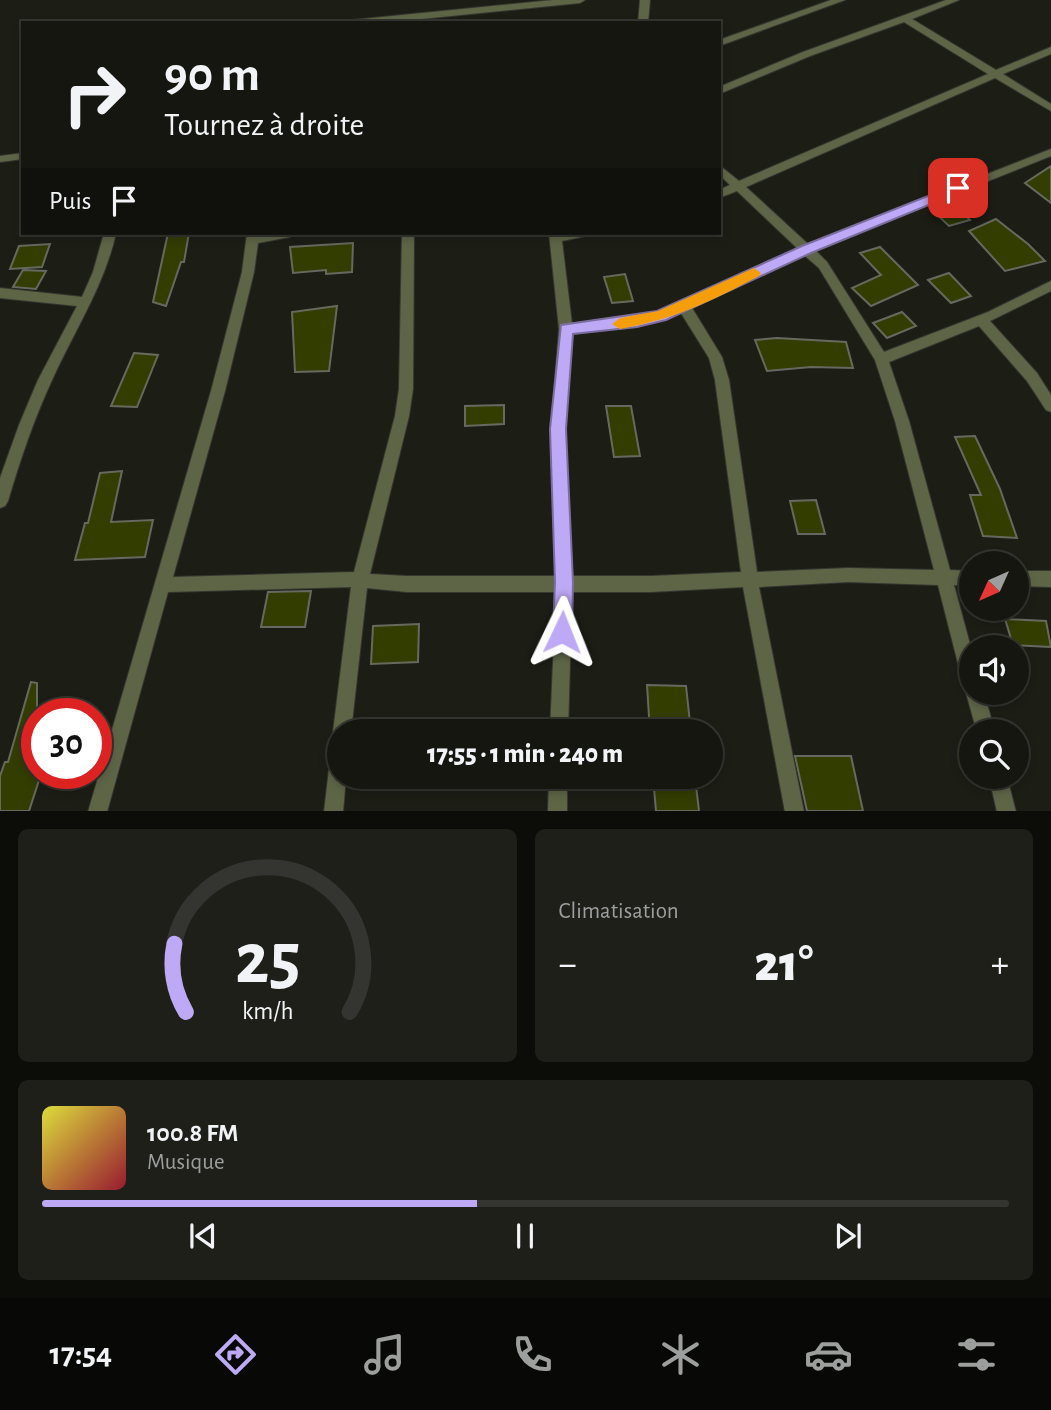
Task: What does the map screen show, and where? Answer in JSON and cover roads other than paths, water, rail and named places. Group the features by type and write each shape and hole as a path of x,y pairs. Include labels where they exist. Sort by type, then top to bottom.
{"street":[{"path":"372,21 580,0"},
{"path":"643,21 645,0"},
{"path":"721,42 840,0"},
{"path":"721,90 765,69 906,19 937,3 954,0"},
{"path":"906,19 1051,108"},
{"path":"721,193 1051,50"},
{"path":"566,329 637,322 684,306 806,250 1051,152"},
{"path":"0,159 21,156"},
{"path":"721,170 823,265 881,359 902,421 959,636"},
{"path":"0,501 13,459 45,380 85,302 107,250 110,235"},
{"path":"344,719 360,581 402,416 406,389 408,235"},
{"path":"556,235 566,329 558,429 564,582 559,719"},
{"path":"97,811 164,585 233,336 253,236"},
{"path":"881,359 980,319 1051,286"},
{"path":"0,293 85,302"},
{"path":"684,306 715,357 722,380 750,580 795,811"},
{"path":"980,319 1032,377 1051,406"},
{"path":"164,585 360,581 407,584 651,584 848,575 959,578"},
{"path":"1029,579 1051,579"},
{"path":"333,811 336,789"},
{"path":"557,811 558,789"},
{"path":"1001,789 1007,811"}]}
